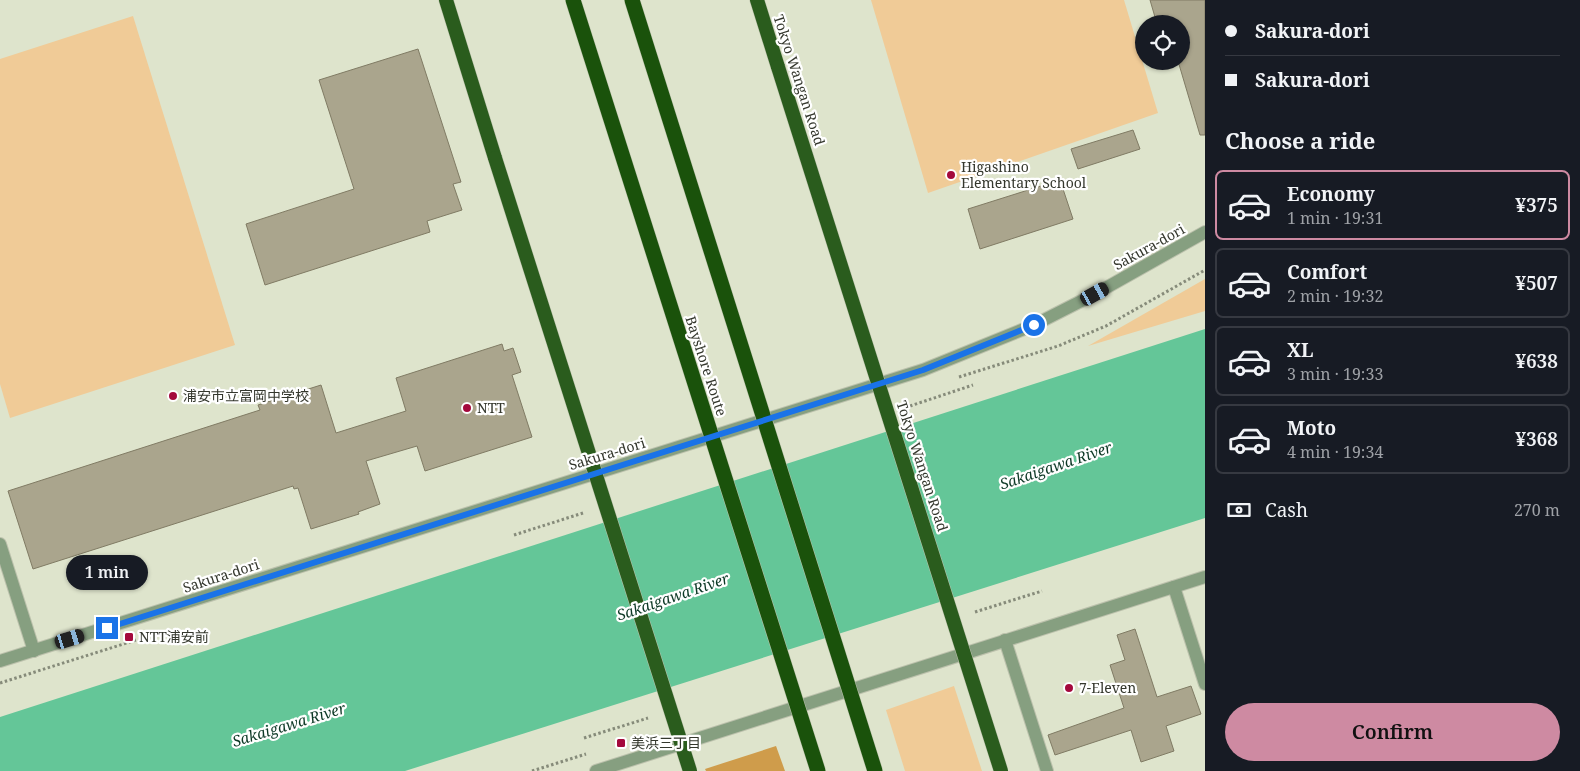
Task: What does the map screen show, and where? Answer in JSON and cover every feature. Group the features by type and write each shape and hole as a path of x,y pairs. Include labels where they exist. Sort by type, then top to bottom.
{"highway":[{"path":"446,0 690,771"},
{"name":"Bayshore Route","path":"573,0 818,771"},
{"path":"632,0 875,771"},
{"name":"Tokyo Wangan Road","path":"757,0 1001,771"}],"street":[{"name":"Sakura-dori","path":"0,661 923,370 1034,325 1095,294 1205,232"},
{"path":"0,544 34,651"},
{"path":"596,771 1205,577"},
{"path":"1174,587 1205,684"},
{"path":"1005,640 1047,771"}],"path":[{"path":"910,406 973,385"},
{"path":"514,535 583,513"},
{"path":"976,612 1042,592"},
{"path":"584,738 648,718"}],"shaded area":[{"path":"871,0 1124,0 1135,37 1135,70 1145,70 1158,113 928,193"},
{"path":"133,16 235,345 10,418 0,384 0,59"},
{"path":"1205,279 1205,311 1088,346"},
{"path":"954,686 982,771 905,771 886,710"},
{"path":"776,746 785,771 706,771 705,769"}],"water":[{"name":"Sakaigawa River","path":"1205,329 1205,518 405,771 0,771 0,717"}],"building":[{"path":"1150,0 1205,0 1205,135 1200,135 1181,70 1190,70 1190,15 1154,15"},
{"path":"418,49 461,182 453,184 462,210 427,221 430,232 265,285 246,224 354,189 319,80"},
{"path":"1133,130 1140,149 1078,169 1071,149"},
{"path":"1060,180 1073,219 980,249 968,209"},
{"path":"502,344 504,351 513,348 521,372 512,375 532,437 425,471 417,446 366,461 380,504 358,512 359,514 311,529 298,488 294,489 293,486 33,569 8,491 260,410 258,405 321,385 336,433 406,411 396,378"},
{"path":"1135,629 1157,697 1191,686 1201,714 1166,726 1174,751 1141,762 1131,730 1055,755 1048,735 1124,708 1110,665 1125,660 1117,635"}],"place":[{"name":"Higashino Elementary School","path":"951,175"},
{"name":"浦安市立富岡中学校","path":"173,396"},
{"name":"NTT","path":"467,408"},
{"name":"NTT浦安前","path":"129,637"},
{"name":"7-Eleven","path":"1069,688"},
{"name":"美浜三丁目","path":"621,743"}],"route":[{"path":"107,628 923,370 974,352 1034,325"}]}
